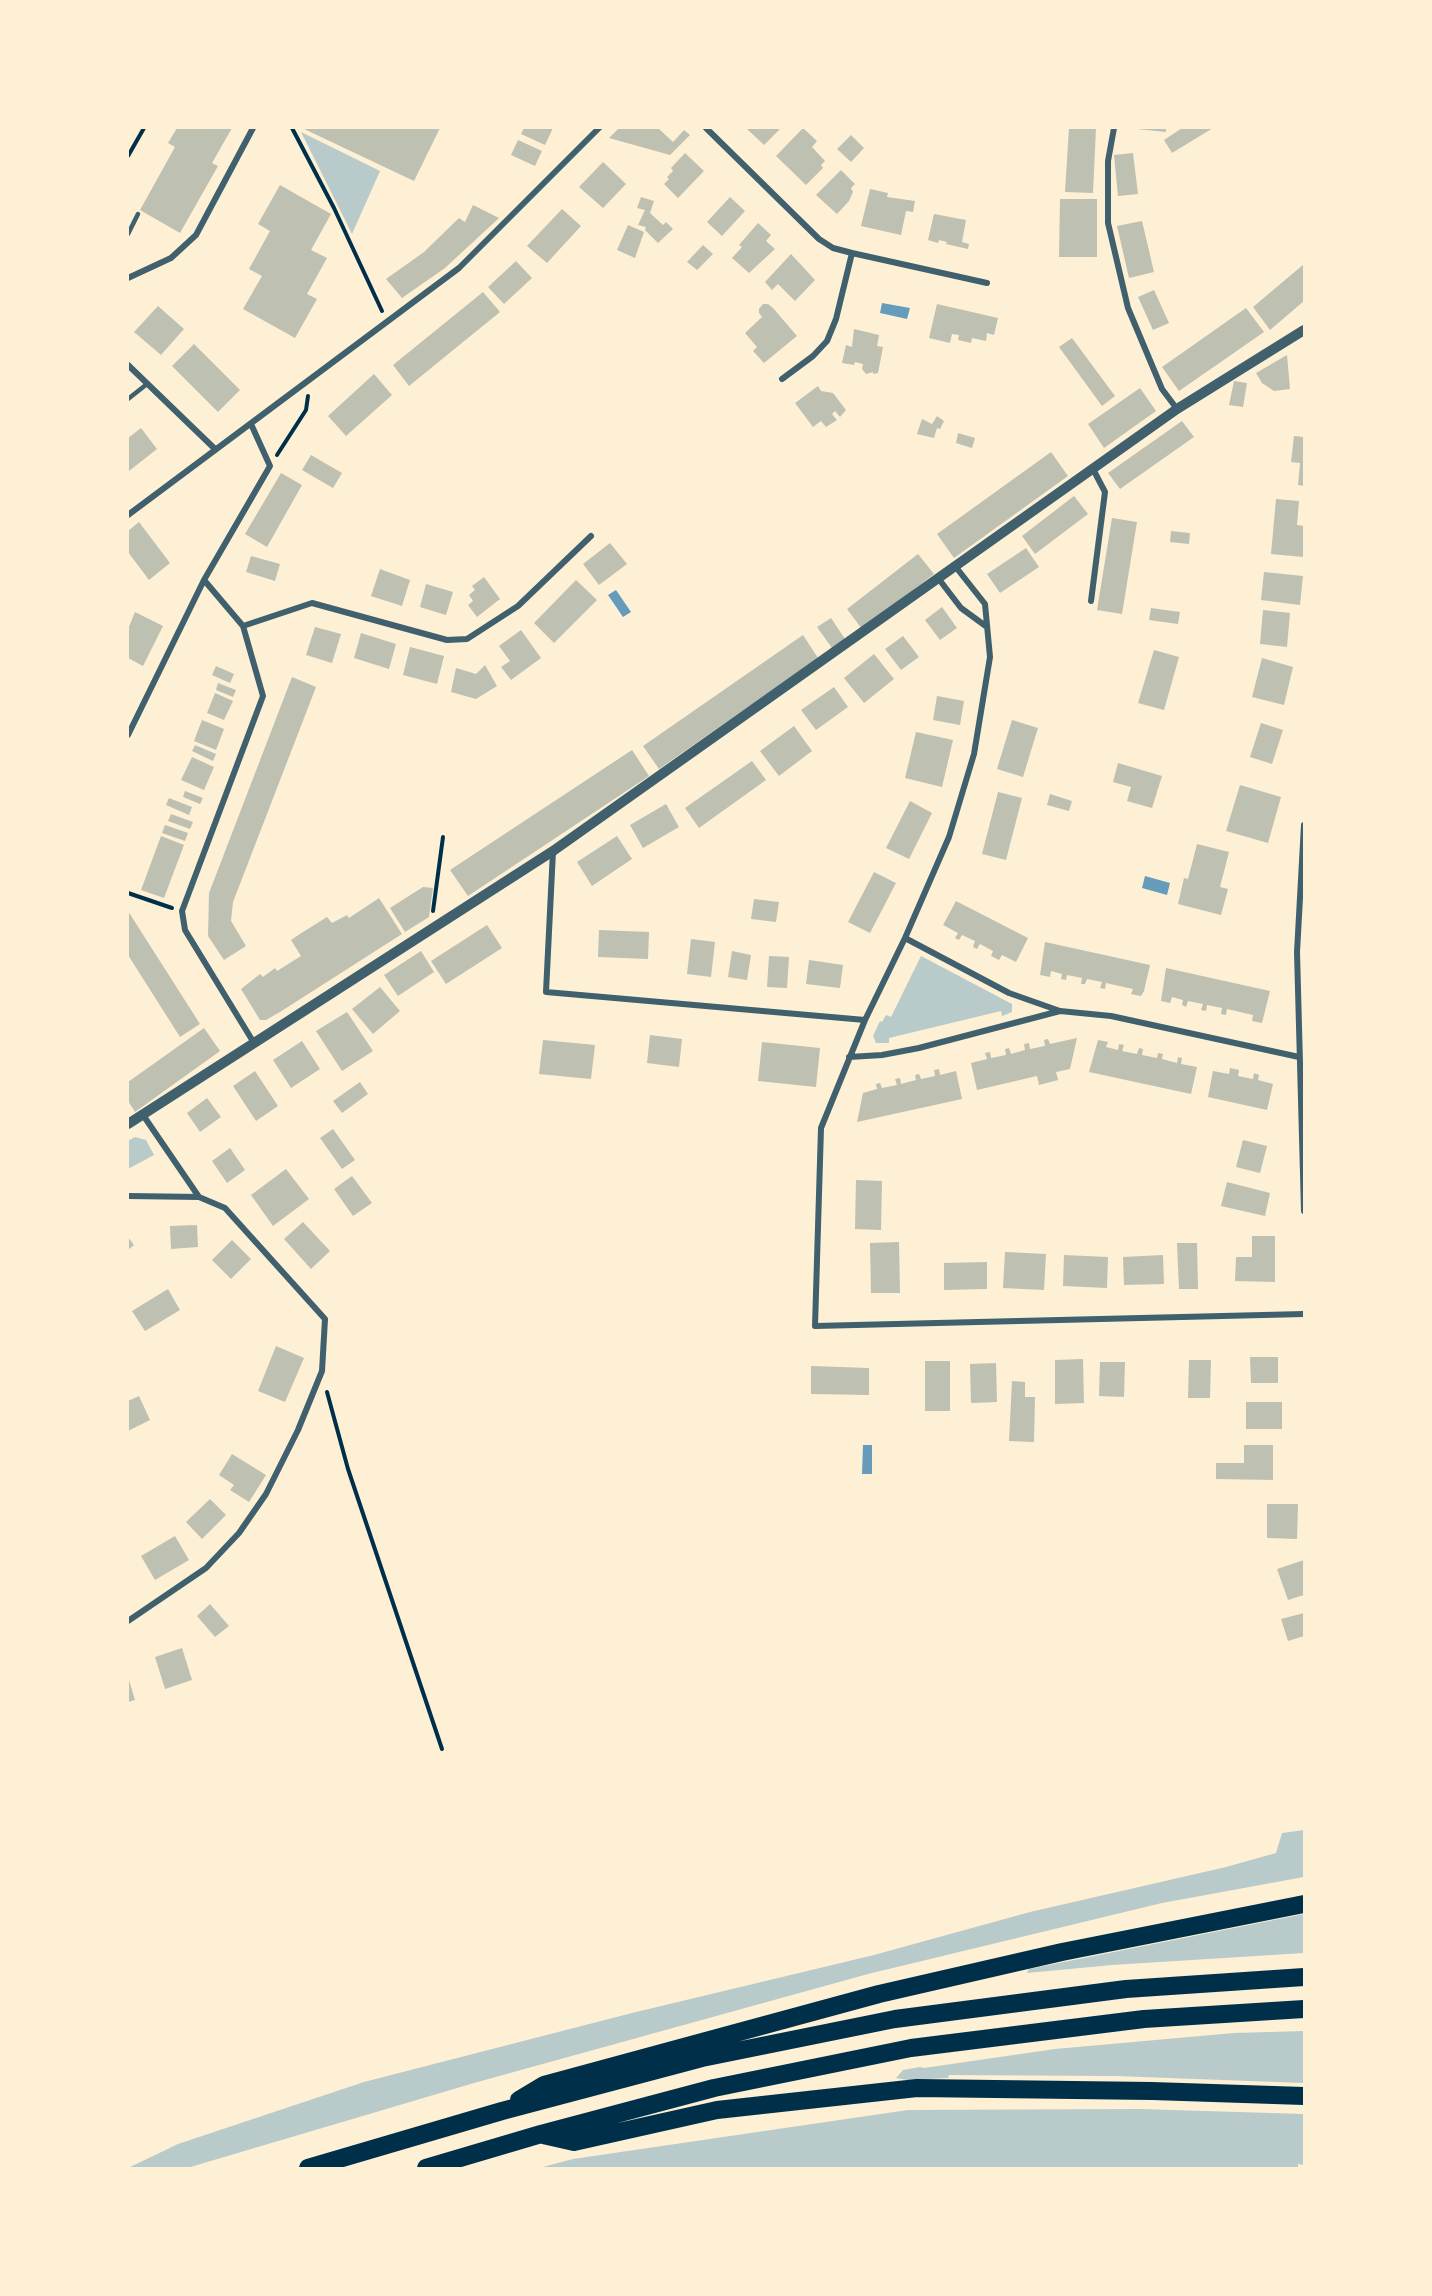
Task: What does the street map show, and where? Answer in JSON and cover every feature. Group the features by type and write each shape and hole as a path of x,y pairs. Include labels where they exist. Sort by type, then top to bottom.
{"highway":[{"path":"502,2111 544,2085 879,1994 1062,1952 1305,1904"},
{"path":"308,2169 502,2111 702,2058 895,2019 1126,1989 1305,1977"},
{"path":"426,2169 541,2134 714,2088 910,2048 1144,2019 1305,2009"},
{"path":"541,2134 574,2142 717,2110 917,2088 1152,2091 1305,2096"}],"street":[{"path":"128,277 171,258 196,235 253,128"},
{"path":"128,515 459,268 599,128"},
{"path":"706,128 819,239 833,248 987,283"},
{"path":"1114,128 1108,161 1108,223 1128,308 1162,389 1178,409"},
{"path":"782,380 820,349 831,332 852,253"},
{"path":"128,1124 553,851 1178,409 1305,330"},
{"path":"128,365 215,449"},
{"path":"128,735 204,580 270,466 251,424"},
{"path":"1091,601 1105,492 1093,469"},
{"path":"243,626 312,603 447,640 467,639 518,606 591,536"},
{"path":"955,566 985,604 990,657 974,754 949,837 905,938 865,1020 821,1128 815,1326 1305,1314"},
{"path":"938,578 961,608 987,627"},
{"path":"204,580 243,626 263,696 182,911 185,930 254,1043"},
{"path":"1305,825 1297,952 1305,1211"},
{"path":"553,851 546,992 865,1020"},
{"path":"905,938 1009,993 1060,1011 1111,1016 1299,1057"},
{"path":"849,1057 882,1055 919,1048 1060,1011"},
{"path":"143,1115 199,1197"},
{"path":"128,1196 199,1197 225,1208 325,1319 322,1371 266,1494 239,1533 206,1568 128,1621"}],"lane":[{"path":"128,234 138,214"},
{"path":"128,399 147,384"}],"path":[{"path":"128,156 144,128"},
{"path":"292,128 334,208 387,323"},
{"path":"270,466 306,410 310,380"},
{"path":"430,930 442,837"},
{"path":"128,893 182,911"},
{"path":"322,1371 348,1469 442,1749"}],"shaded area":[{"path":"301,132 380,171 352,234"},
{"path":"921,956 1012,1004 1012,1012 1002,1016 1001,1011 889,1038 889,1043 876,1043 873,1036 880,1021 882,1022 886,1015 891,1017"},
{"path":"135,1137 146,1140 154,1155 128,1169 128,1141"},
{"path":"1304,1830 1304,1877 1162,1903 868,1974 474,2083 187,2168 128,2168 178,2144 364,2082 632,2013 874,1955 1030,1912 1226,1867 1276,1853 1282,1833"},
{"path":"1304,1914 1304,1953 1112,1965 1027,1973 1029,1969"},
{"path":"1304,2031 1304,2083 1115,2076 949,2075 948,2078 908,2080 896,2078 903,2070 1055,2049 1234,2033"},
{"path":"1140,2109 1304,2114 1304,2165 1298,2164 1298,2168 539,2168 573,2159 908,2110"}],"water":[{"path":"882,303 910,308 907,319 880,313"},
{"path":"616,590 631,612 623,617 608,595"},
{"path":"1145,876 1170,883 1167,895 1142,888"},
{"path":"863,1445 872,1445 872,1474 862,1474"}],"building":[{"path":"177,128 232,128 212,163 218,166 180,233 140,210 175,147 168,143"},
{"path":"302,128 440,128 414,181"},
{"path":"524,128 553,128 545,145 521,134"},
{"path":"619,128 658,128 673,142 684,130 690,135 670,155 609,138"},
{"path":"746,128 779,128 780,129 764,145"},
{"path":"803,128 817,141 812,147 825,161 821,165 823,168 806,185 776,156"},
{"path":"1069,128 1096,128 1093,193 1065,192"},
{"path":"1166,128 1166,132 1137,129"},
{"path":"1182,128 1213,128 1172,153 1164,140"},
{"path":"851,135 864,148 851,162 837,149"},
{"path":"518,140 542,151 535,166 511,155"},
{"path":"685,153 704,171 678,198 664,184 673,171 671,168"},
{"path":"1133,153 1138,194 1118,196 1114,155"},
{"path":"603,162 626,184 603,208 579,187"},
{"path":"841,170 855,184 851,188 853,192 849,201 837,214 816,195"},
{"path":"280,185 331,214 311,250 327,258 307,294 317,299 295,338 243,309 262,276 249,269 270,231 258,224"},
{"path":"870,189 888,193 887,197 915,201 913,212 906,211 901,235 861,226"},
{"path":"641,197 654,201 650,213 663,225 666,222 673,229 658,243 645,230 646,227 638,225 645,210 637,208"},
{"path":"730,197 745,211 722,236 707,222"},
{"path":"1060,199 1097,199 1097,257 1059,257"},
{"path":"473,205 499,218 445,268 402,298 386,279 424,252 459,218 465,222"},
{"path":"562,209 581,226 547,263 527,246"},
{"path":"934,214 966,220 962,242 969,244 968,249 939,240 938,243 928,240"},
{"path":"1142,221 1154,272 1129,278 1117,226"},
{"path":"758,223 771,235 766,241 775,249 749,273 732,258 742,247 739,245"},
{"path":"628,225 644,232 635,258 617,250"},
{"path":"703,245 713,254 697,270 687,262"},
{"path":"791,254 815,280 795,301 778,284 772,290 765,282"},
{"path":"516,261 532,278 504,304 488,287"},
{"path":"1304,264 1304,301 1270,330 1253,307"},
{"path":"1154,290 1169,323 1153,330 1138,297"},
{"path":"483,292 500,312 409,386 393,365"},
{"path":"763,304 768,304 773,308 797,336 764,363 753,351 757,347 745,333 762,317 759,309"},
{"path":"937,304 998,318 994,335 987,333 986,341 972,338 971,343 958,340 959,335 952,334 950,343 929,338"},
{"path":"158,306 184,329 161,355 134,332"},
{"path":"1246,308 1264,332 1179,391 1162,367"},
{"path":"854,329 879,335 877,346 883,347 878,373 866,374 862,369 863,364 842,363 846,345 852,347"},
{"path":"1072,338 1115,396 1102,406 1059,347"},
{"path":"194,344 240,390 218,412 172,366"},
{"path":"1287,355 1290,389 1274,391 1262,383 1256,373"},
{"path":"374,374 392,395 346,436 328,416"},
{"path":"1234,381 1247,383 1243,407 1229,405"},
{"path":"818,386 821,391 833,393 846,410 840,417 835,411 832,414 837,420 826,427 821,421 813,427 795,403"},
{"path":"1140,388 1156,411 1104,448 1088,424"},
{"path":"937,416 944,421 940,429 937,428 934,438 917,434 922,419 932,424"},
{"path":"1182,421 1194,437 1120,489 1108,473"},
{"path":"141,428 157,449 129,471 128,438"},
{"path":"958,433 975,438 972,448 956,443"},
{"path":"1294,436 1304,437 1304,486 1298,485 1300,463 1291,462"},
{"path":"1051,452 1068,476 954,558 937,534"},
{"path":"311,455 342,473 333,488 302,470"},
{"path":"281,473 302,485 267,547 245,534"},
{"path":"1074,496 1088,514 1035,554 1022,536"},
{"path":"1276,499 1299,501 1297,525 1304,526 1304,557 1271,554"},
{"path":"1112,518 1137,522 1122,614 1097,610"},
{"path":"139,522 170,563 149,580 128,552 128,531"},
{"path":"1171,531 1190,533 1189,544 1170,542"},
{"path":"610,543 627,564 599,585 583,564"},
{"path":"1026,548 1039,567 1000,593 987,574"},
{"path":"918,554 934,574 862,629 847,609"},
{"path":"251,556 280,564 275,581 246,572"},
{"path":"380,569 410,580 402,606 371,596"},
{"path":"1264,572 1303,576 1300,605 1261,600"},
{"path":"484,577 500,599 477,617 468,605 473,601 469,595 475,590 472,586"},
{"path":"576,580 597,600 554,643 534,623"},
{"path":"426,584 453,592 446,615 420,607"},
{"path":"942,607 957,628 940,640 925,620"},
{"path":"1151,608 1180,612 1178,624 1149,620"},
{"path":"1263,610 1290,613 1287,647 1260,644"},
{"path":"135,612 163,626 143,666 128,658 128,629"},
{"path":"831,618 845,639 832,648 817,627"},
{"path":"315,627 341,634 332,663 306,655"},
{"path":"521,630 541,658 511,680 501,667 510,661 499,646"},
{"path":"361,633 396,644 389,669 354,658"},
{"path":"803,635 818,658 659,769 643,746"},
{"path":"903,636 919,657 901,670 885,649"},
{"path":"410,647 444,656 437,684 403,675"},
{"path":"1154,650 1179,657 1164,710 1138,703"},
{"path":"874,654 894,679 864,703 844,678"},
{"path":"1262,658 1293,667 1284,705 1252,697"},
{"path":"485,665 497,686 476,699 451,692 456,668 476,674"},
{"path":"216,666 234,674 230,683 212,675"},
{"path":"292,677 316,687 233,902 231,921 246,946 224,960 208,936 209,893"},
{"path":"218,683 236,690 233,697 216,690"},
{"path":"834,687 848,707 816,730 801,710"},
{"path":"215,693 233,701 224,720 207,713"},
{"path":"937,696 964,701 960,725 933,720"},
{"path":"202,720 224,729 216,750 194,741"},
{"path":"1012,720 1038,728 1023,777 997,769"},
{"path":"1261,723 1283,730 1272,764 1250,757"},
{"path":"794,726 812,751 779,776 760,751"},
{"path":"916,732 953,740 942,787 905,778"},
{"path":"195,745 216,754 213,761 192,751"},
{"path":"632,750 649,776 468,896 450,870"},
{"path":"192,757 214,767 204,790 181,780"},
{"path":"752,761 766,780 699,828 685,808"},
{"path":"1118,763 1162,776 1152,808 1127,801 1131,787 1113,782"},
{"path":"1240,785 1281,797 1268,843 1226,831"},
{"path":"185,791 203,798 200,804 183,797"},
{"path":"998,792 1022,798 1006,860 982,854"},
{"path":"1050,794 1072,801 1069,811 1047,805"},
{"path":"169,798 192,807 189,815 166,805"},
{"path":"910,801 932,813 909,859 886,848"},
{"path":"666,804 679,827 643,848 630,825"},
{"path":"171,814 193,822 190,829 168,821"},
{"path":"165,825 188,833 185,841 162,833"},
{"path":"161,836 184,845 164,898 141,890"},
{"path":"617,836 632,859 592,886 577,862"},
{"path":"1197,844 1229,852 1220,887 1228,889 1221,915 1178,904 1184,878 1188,879"},
{"path":"874,872 896,883 870,933 848,922"},
{"path":"423,887 433,888 429,917 405,932 390,908"},
{"path":"379,898 402,934 280,1012 266,1020 260,1020 241,989 260,974 263,977 275,968 277,971 301,956 291,940 303,932 327,917 332,923 347,915 349,918"},
{"path":"754,899 779,902 776,922 751,919"},
{"path":"956,901 1028,938 1016,962 1002,955 999,960 991,956 993,951 980,944 977,949 973,947 975,941 962,935 959,940 955,938 958,933 943,925"},
{"path":"128,911 200,1024 180,1037 128,955"},
{"path":"487,925 502,948 446,984 431,961"},
{"path":"599,930 649,932 648,959 598,957"},
{"path":"691,939 715,942 711,977 687,974"},
{"path":"1045,942 1150,965 1144,991 1141,996 1131,994 1133,989 1106,983 1105,989 1100,988 1102,982 1087,979 1085,984 1081,984 1082,978 1067,975 1066,980 1061,979 1062,974 1051,971 1050,977 1040,975"},
{"path":"421,951 434,972 398,996 384,975"},
{"path":"732,951 751,955 747,980 728,977"},
{"path":"769,956 789,957 787,988 767,987"},
{"path":"809,960 843,965 840,988 806,984"},
{"path":"1166,968 1270,991 1262,1023 1252,1021 1253,1015 1227,1009 1226,1015 1221,1014 1222,1008 1207,1005 1206,1011 1201,1010 1203,1004 1188,1001 1186,1007 1182,1005 1183,1000 1172,997 1170,1003 1161,1001"},
{"path":"380,987 400,1011 373,1034 352,1009"},
{"path":"347,1012 373,1051 342,1071 316,1031"},
{"path":"204,1028 220,1051 135,1112 128,1101 128,1082"},
{"path":"650,1035 682,1039 679,1067 647,1063"},
{"path":"1077,1038 1070,1069 1056,1072 1058,1080 1039,1085 1037,1076 977,1090 971,1063 987,1059 985,1053 990,1052 991,1058 1006,1055 1005,1049 1009,1048 1011,1054 1025,1050 1024,1044 1029,1043 1030,1049 1045,1046 1044,1040 1048,1039 1050,1044"},
{"path":"543,1040 595,1045 591,1079 539,1074"},
{"path":"1098,1040 1108,1042 1106,1047 1118,1050 1119,1044 1124,1045 1122,1051 1137,1054 1139,1048 1143,1049 1142,1055 1157,1058 1158,1053 1163,1054 1162,1059 1177,1063 1178,1057 1182,1058 1181,1064 1197,1067 1191,1094 1089,1072"},
{"path":"302,1041 320,1069 291,1088 273,1060"},
{"path":"762,1042 820,1048 816,1087 758,1081"},
{"path":"1230,1068 1239,1070 1238,1076 1253,1079 1254,1073 1259,1075 1258,1080 1273,1084 1267,1110 1208,1097 1213,1071 1229,1074"},
{"path":"939,1069 940,1075 956,1071 962,1099 857,1122 863,1093 877,1089 876,1084 880,1083 882,1088 897,1085 895,1079 900,1078 901,1084 916,1080 915,1075 919,1074 921,1079 935,1076 934,1070"},
{"path":"255,1071 278,1106 256,1121 233,1086"},
{"path":"360,1082 368,1094 342,1113 333,1101"},
{"path":"207,1098 221,1117 200,1132 187,1113"},
{"path":"333,1129 355,1160 342,1169 320,1138"},
{"path":"1243,1140 1267,1146 1260,1173 1236,1167"},
{"path":"230,1148 245,1170 227,1183 212,1161"},
{"path":"286,1169 309,1199 273,1226 251,1195"},
{"path":"352,1176 372,1203 353,1216 334,1189"},
{"path":"856,1180 882,1181 881,1230 855,1229"},
{"path":"1227,1182 1270,1193 1265,1216 1221,1206"},
{"path":"303,1222 330,1251 311,1269 284,1239"},
{"path":"197,1225 198,1247 171,1249 170,1226"},
{"path":"1252,1236 1275,1236 1275,1282 1235,1281 1236,1257 1252,1257"},
{"path":"128,1237 134,1245 128,1250"},
{"path":"232,1240 251,1259 231,1279 212,1260"},
{"path":"899,1242 900,1293 871,1293 870,1243"},
{"path":"1177,1243 1197,1243 1198,1289 1179,1289"},
{"path":"1005,1252 1046,1254 1044,1290 1003,1288"},
{"path":"1064,1255 1108,1257 1107,1288 1063,1286"},
{"path":"1163,1255 1164,1284 1124,1285 1123,1257"},
{"path":"987,1262 987,1289 944,1290 944,1263"},
{"path":"168,1289 180,1310 145,1331 132,1311"},
{"path":"276,1346 304,1358 285,1402 258,1391"},
{"path":"1250,1357 1278,1357 1278,1383 1251,1383"},
{"path":"1083,1359 1084,1403 1055,1404 1055,1360"},
{"path":"1189,1360 1211,1360 1210,1398 1188,1398"},
{"path":"925,1361 950,1361 950,1411 925,1411"},
{"path":"1100,1362 1125,1362 1124,1397 1099,1396"},
{"path":"996,1363 997,1402 971,1403 970,1364"},
{"path":"811,1366 869,1368 869,1395 811,1394"},
{"path":"1012,1381 1025,1382 1025,1397 1035,1397 1034,1442 1009,1441"},
{"path":"139,1396 150,1420 128,1431 128,1401"},
{"path":"1246,1402 1282,1402 1282,1429 1246,1429"},
{"path":"1244,1445 1273,1445 1273,1480 1216,1479 1216,1463 1244,1463"},
{"path":"232,1454 266,1475 249,1502 230,1490 234,1485 219,1475"},
{"path":"210,1499 226,1515 202,1539 186,1522"},
{"path":"1267,1504 1298,1504 1297,1539 1267,1538"},
{"path":"175,1536 189,1560 155,1580 141,1556"},
{"path":"1304,1560 1304,1595 1288,1600 1277,1569"},
{"path":"210,1604 229,1626 215,1637 197,1616"},
{"path":"1304,1613 1304,1636 1288,1641 1281,1619"},
{"path":"182,1648 192,1680 165,1689 155,1657"},
{"path":"128,1677 135,1700 128,1702"}]}
